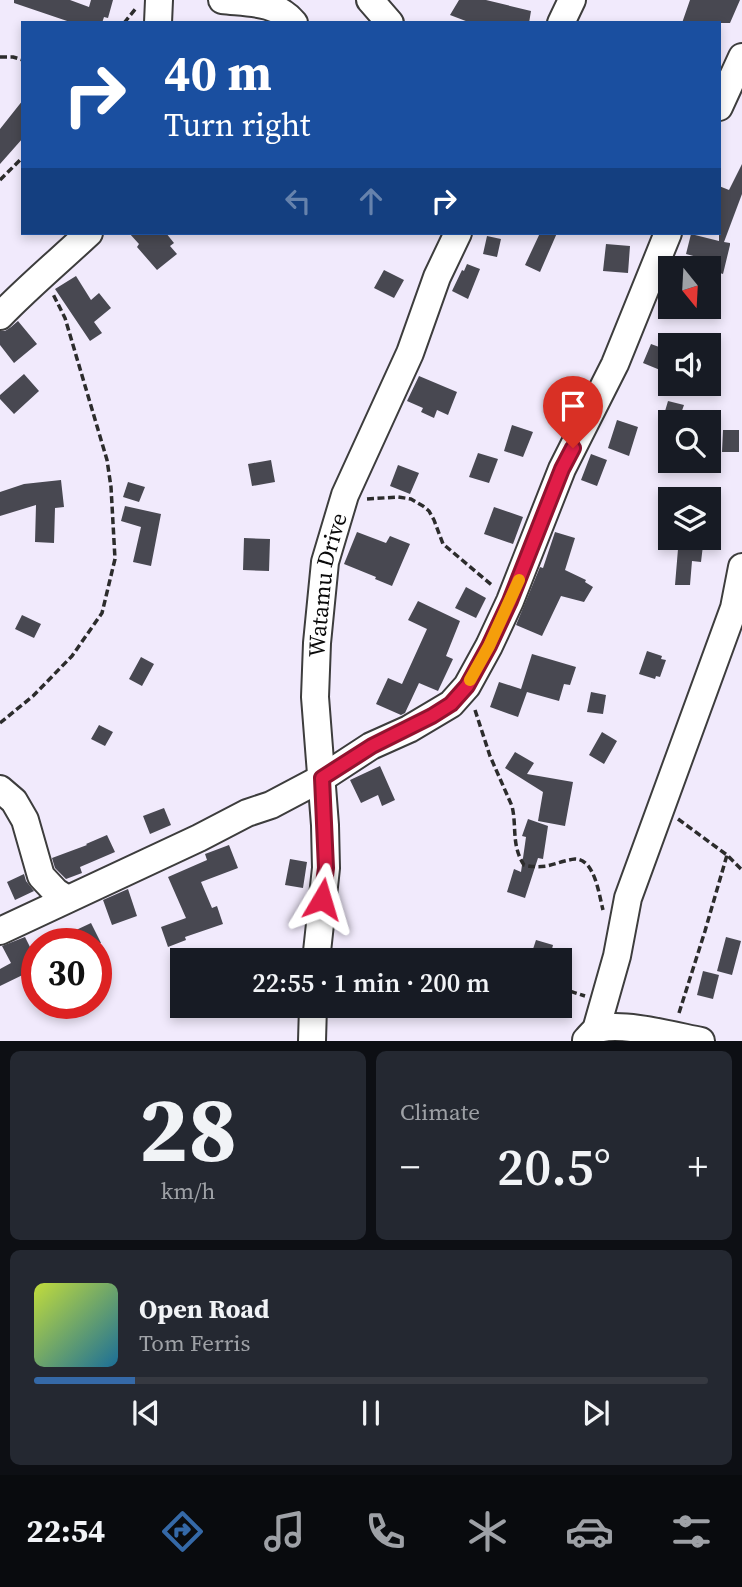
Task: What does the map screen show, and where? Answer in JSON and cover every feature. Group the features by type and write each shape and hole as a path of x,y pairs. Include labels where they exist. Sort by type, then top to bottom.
{"street":[{"path":"158,21 159,0"},
{"path":"222,0 273,6 292,21"},
{"path":"370,0 388,21"},
{"path":"562,21 572,0"},
{"path":"721,103 742,57"},
{"path":"0,316 87,235"},
{"path":"435,235 445,260"},
{"name":"Watamu Drive","path":"317,948 326,868 322,778 314,697 325,562 345,495 410,353 437,277 457,235"},
{"path":"0,931 247,813 271,805 451,704 467,686 510,601 562,469 615,364 667,235"},
{"path":"591,1035 617,956 628,898 734,608 742,567"},
{"path":"0,789 14,802 25,820 41,876 67,899"},
{"path":"312,1041 313,1018"},
{"path":"591,1035 611,1028 632,1029 701,1041"}],"path":[{"path":"126,21 142,0"},
{"path":"0,58 21,60"},
{"path":"0,180 21,159"},
{"path":"0,723 33,696 72,656 102,613 115,559 107,460 65,318 44,275"},
{"path":"345,495 360,499 398,497 411,499 423,506 429,511 448,550 481,574 510,601"},
{"path":"467,686 490,756 512,806 514,838 524,865 535,867 577,859 584,862 591,869 596,881 603,912"},
{"path":"662,806 727,855 742,870"},
{"path":"671,1035 727,855"}],"building":[{"path":"14,0 70,0 89,7 91,0 113,0 108,18 104,17 103,21 67,21 14,3"},
{"path":"459,0 486,0 531,11 529,21 466,21 450,15"},
{"path":"690,0 740,0 730,23 683,21"},
{"path":"21,103 21,140 0,164 0,129"},
{"path":"742,164 742,194 724,242 730,245 723,274 721,256 686,254 691,235 719,241 721,187 729,190"},
{"path":"131,235 168,235 174,243 170,246 177,254 157,270 137,247 139,244"},
{"path":"539,235 556,235 540,272 525,265"},
{"path":"487,236 501,239 497,257 483,254"},
{"path":"606,244 630,246 628,273 603,271"},
{"path":"467,264 480,269 468,299 452,291"},
{"path":"384,270 404,280 394,298 374,288"},
{"path":"76,276 91,300 99,293 111,308 94,322 102,333 90,341 55,289"},
{"path":"18,321 37,344 14,363 0,345 0,331 5,331"},
{"path":"651,344 658,347 658,369 643,363"},
{"path":"24,374 39,391 14,414 0,399 0,395"},
{"path":"419,376 457,392 448,415 437,410 434,418 421,412 423,408 407,401"},
{"path":"552,389 568,398 560,412 544,403"},
{"path":"668,401 684,405 682,410 665,410"},
{"path":"617,420 638,427 629,456 608,448"},
{"path":"512,425 533,432 523,457 504,451"},
{"path":"723,430 739,430 739,452 722,452"},
{"path":"478,453 498,459 489,483 469,477"},
{"path":"591,454 607,460 597,486 581,480"},
{"path":"271,460 275,482 252,486 248,464"},
{"path":"398,465 419,473 410,494 390,486"},
{"path":"61,480 64,507 55,508 54,543 35,542 36,505 0,516 0,492 24,484"},
{"path":"128,482 145,487 139,502 123,497"},
{"path":"125,506 161,514 151,566 133,562 141,527 121,521"},
{"path":"494,507 523,517 513,544 484,534"},
{"path":"357,532 386,543 390,536 410,544 392,586 344,564"},
{"path":"555,532 575,538 565,570 586,580 585,582 593,587 584,602 561,596 542,636 516,625 540,567 543,568"},
{"path":"244,538 270,539 269,571 243,570"},
{"path":"678,550 702,550 701,562 692,561 690,585 675,585"},
{"path":"466,587 486,598 476,618 455,608"},
{"path":"418,601 460,621 446,656 453,659 438,691 419,683 405,713 401,715 376,704 388,678 402,684 427,629 408,620"},
{"path":"22,615 41,624 34,638 15,629"},
{"path":"647,651 666,660 660,677 656,676 655,679 639,674"},
{"path":"532,654 576,667 570,685 564,684 559,701 527,692 518,717 490,707 499,682 521,689"},
{"path":"141,657 154,664 142,686 129,679"},
{"path":"591,692 606,695 603,714 587,712"},
{"path":"99,725 113,732 105,746 91,739"},
{"path":"602,732 617,741 604,764 589,755"},
{"path":"515,752 534,763 527,774 573,782 565,826 538,821 543,792 505,768"},
{"path":"380,766 395,800 382,806 378,795 361,803 350,780"},
{"path":"164,808 171,825 150,834 143,816"},
{"path":"528,819 548,826 543,859 538,858 525,898 507,892 514,869 521,872 526,837 522,836"},
{"path":"107,835 115,852 80,867 82,873 66,879 55,868 52,858"},
{"path":"229,845 238,868 201,882 212,908 217,906 223,924 185,937 186,940 168,947 161,927 186,918 168,877 207,860 205,854"},
{"path":"290,859 307,862 303,888 285,885"},
{"path":"24,874 34,891 15,900 7,882"},
{"path":"128,889 137,916 112,925 103,900"},
{"path":"91,923 94,928 80,928"},
{"path":"726,937 741,941 732,975 717,971"},
{"path":"21,939 21,976 0,986 0,969 11,963 2,946"},
{"path":"536,940 553,945 552,948 533,948"},
{"path":"703,971 719,975 713,999 697,995"}],"slow traffic":[{"path":"470,680 489,646 519,580"}],"route":[{"path":"322,899 326,868 322,778 372,746 409,729 451,704 467,686 510,601 562,469 573,448"}]}
